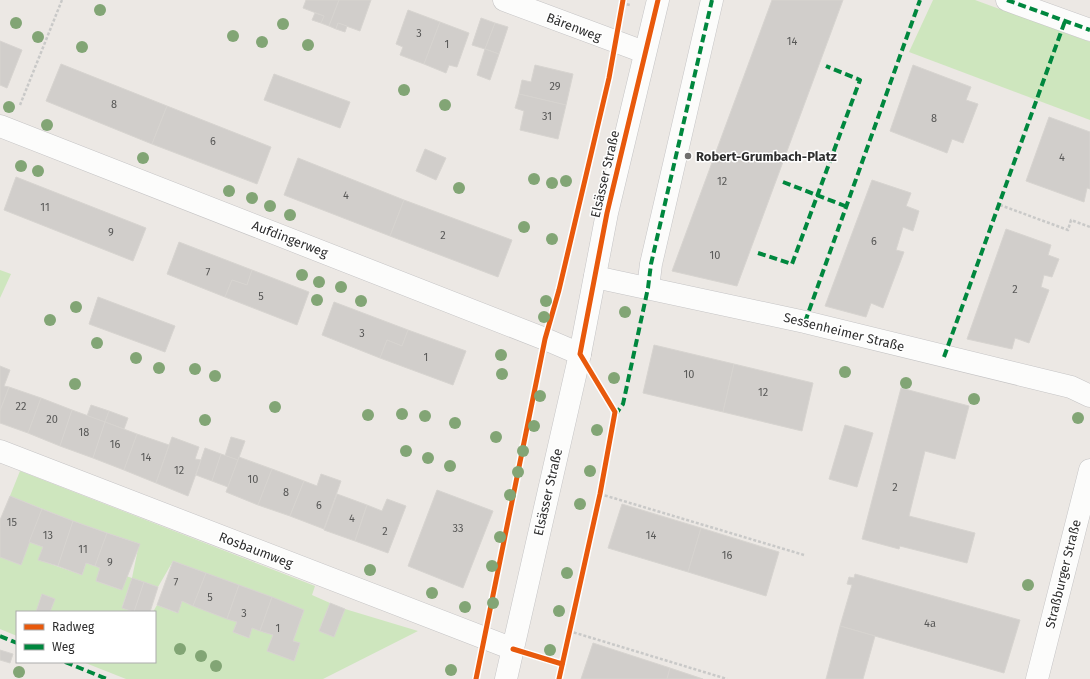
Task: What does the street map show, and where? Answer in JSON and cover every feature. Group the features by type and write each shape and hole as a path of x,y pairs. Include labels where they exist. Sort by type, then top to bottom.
{"street":[{"name":"Bärenweg","path":"504,0 644,52"},
{"name":"Elsässer Straße","path":"506,679 580,354 607,214 644,52 658,0"},
{"path":"648,288 651,264 712,0"},
{"path":"1007,0 1090,30"},
{"name":"Aufdingerweg","path":"5,128 523,330 580,354"},
{"name":"Sessenheimer Straße","path":"595,277 805,322 1071,387 1090,396"},
{"name":"Rosbaumweg","path":"0,451 513,649"},
{"name":"Straßburger Straße","path":"1037,679 1090,470"}],"path":[{"path":"5,128 62,0"},
{"path":"1000,205 1068,230 1071,220 1090,227"},
{"path":"600,494 662,514 804,555"},
{"path":"740,540 741,536"},
{"path":"570,631 727,679"},
{"path":"632,656 633,650"},
{"path":"709,679 710,674"}],"green space":[{"path":"933,0 975,0 1090,42 1090,120 909,52"},
{"path":"0,270 11,274 0,298"},
{"path":"20,471 315,586 312,595 330,603 319,631 334,636 345,609 418,631 323,679 126,679 86,663 156,663 156,611 154,611 157,605 177,613 182,601 237,622 233,632 248,638 252,628 273,635 267,651 294,661 300,643 293,641 304,610 173,561 158,587 132,578 139,544 73,521 10,496"},
{"path":"29,542 43,547 39,560 82,575 86,563 100,568 96,581 121,590 126,576 132,578 122,607 132,611 16,611 16,636 0,629 0,557"}],"building":[{"path":"306,0 339,0 329,26 321,23 324,16 303,8"},
{"path":"339,0 371,0 360,31 338,23 336,29 329,26"},
{"path":"772,0 843,0 737,286 672,271"},
{"path":"408,10 440,22 424,64 400,55 403,47 396,44"},
{"path":"315,13 324,16 321,23 312,20"},
{"path":"481,18 495,23 485,49 472,45"},
{"path":"440,22 469,33 457,67 449,65 446,73 424,64"},
{"path":"338,23 347,26 345,32 336,29"},
{"path":"495,23 508,27 499,54 485,49"},
{"path":"0,41 22,50 7,88 0,85"},
{"path":"485,49 499,54 490,80 477,75"},
{"path":"61,64 167,106 152,144 46,101"},
{"path":"535,65 573,74 566,105 519,94 522,80 531,82"},
{"path":"913,65 971,87 966,100 978,104 963,143 952,139 947,153 890,131"},
{"path":"274,74 350,102 340,128 264,100"},
{"path":"519,94 566,105 558,139 520,130 524,111 515,108"},
{"path":"167,106 271,147 257,184 152,144"},
{"path":"1049,117 1090,132 1090,189 1087,188 1084,202 1026,181"},
{"path":"425,149 446,158 436,180 416,171"},
{"path":"298,158 404,200 390,236 284,195"},
{"path":"16,177 146,228 133,261 4,210"},
{"path":"872,180 911,193 906,206 919,211 913,231 903,227 896,250 904,252 883,308 871,303 866,317 825,306"},
{"path":"404,200 512,240 498,277 390,236"},
{"path":"1006,229 1051,245 1048,255 1059,259 1052,277 1044,275 1041,287 1049,290 1029,343 1015,338 1012,349 967,339"},
{"path":"179,242 252,270 247,285 232,280 225,297 167,274"},
{"path":"252,270 309,292 297,325 225,297 232,280 247,285"},
{"path":"98,297 175,326 165,352 89,324"},
{"path":"334,302 408,330 402,346 387,340 380,358 322,335"},
{"path":"408,330 466,351 453,385 380,358 387,340 402,346"},
{"path":"654,345 734,364 723,412 643,393"},
{"path":"734,364 813,383 802,431 723,412"},
{"path":"0,366 10,370 4,386 9,387 0,411"},
{"path":"9,387 41,398 28,433 0,423 0,411"},
{"path":"901,388 969,406 955,459 925,451 909,516 975,533 967,563 900,546 899,549 862,539"},
{"path":"41,398 72,410 60,446 28,433"},
{"path":"91,405 109,411 105,422 87,416"},
{"path":"72,410 105,422 93,458 60,446"},
{"path":"109,411 128,418 124,429 105,422"},
{"path":"105,422 137,434 124,470 93,458"},
{"path":"845,425 873,433 857,487 829,479"},
{"path":"137,434 169,445 156,483 124,470"},
{"path":"172,437 199,447 195,459 201,460 188,496 156,483"},
{"path":"231,437 245,441 238,460 225,456"},
{"path":"205,448 221,454 212,481 196,475"},
{"path":"221,454 238,460 228,487 212,481"},
{"path":"239,457 272,469 258,505 226,492"},
{"path":"272,469 304,481 290,516 258,505"},
{"path":"321,474 341,481 324,529 290,516 304,481 317,486"},
{"path":"437,490 493,511 463,588 408,566"},
{"path":"337,494 367,505 355,541 324,530"},
{"path":"10,496 42,509 21,565 0,557 0,520"},
{"path":"387,499 406,506 388,553 355,541 367,505 382,511"},
{"path":"622,504 701,528 688,572 608,548"},
{"path":"42,509 73,521 58,566 38,560 43,547 29,542"},
{"path":"73,521 107,533 95,566 86,563 82,575 58,566"},
{"path":"701,528 779,552 766,596 688,572"},
{"path":"107,533 140,544 122,590 96,581 100,568 95,566"},
{"path":"173,561 206,573 193,606 182,601 178,613 157,605"},
{"path":"206,573 239,585 227,619 193,606"},
{"path":"855,574 1020,620 1004,673 840,626 852,585 847,584 849,577 854,578"},
{"path":"132,578 144,582 134,611 122,608"},
{"path":"144,582 158,587 150,611 134,611"},
{"path":"239,585 272,597 260,631 252,628 249,638 233,632 237,622 227,619"},
{"path":"42,594 55,599 50,611 36,611"},
{"path":"272,597 304,610 293,641 300,643 294,661 267,651 273,635 260,631"},
{"path":"330,603 345,609 334,637 319,631"},
{"path":"840,626 875,636 863,679 826,679"},
{"path":"593,643 670,668 667,679 581,679"},
{"path":"0,650 13,654 10,663 0,660"},
{"path":"670,668 703,679 667,679"}],"marked path":[{"path":"615,415 623,404 648,288 651,264 712,0"},
{"path":"805,322 920,0"},
{"path":"1007,0 1090,30"},
{"path":"944,357 1065,21"},
{"path":"758,253 792,264 860,80 826,66"},
{"path":"783,182 845,206"},
{"path":"0,636 16,643"},
{"path":"67,663 107,679"}],"cycle path":[{"path":"476,679 545,339 559,290 609,78 623,0"},
{"path":"559,679 600,494 615,412 580,354 607,213 658,0"},
{"path":"513,649 562,664"}],"place":[{"name":"Robert-Grumbach-Platz","path":"688,156"}]}
